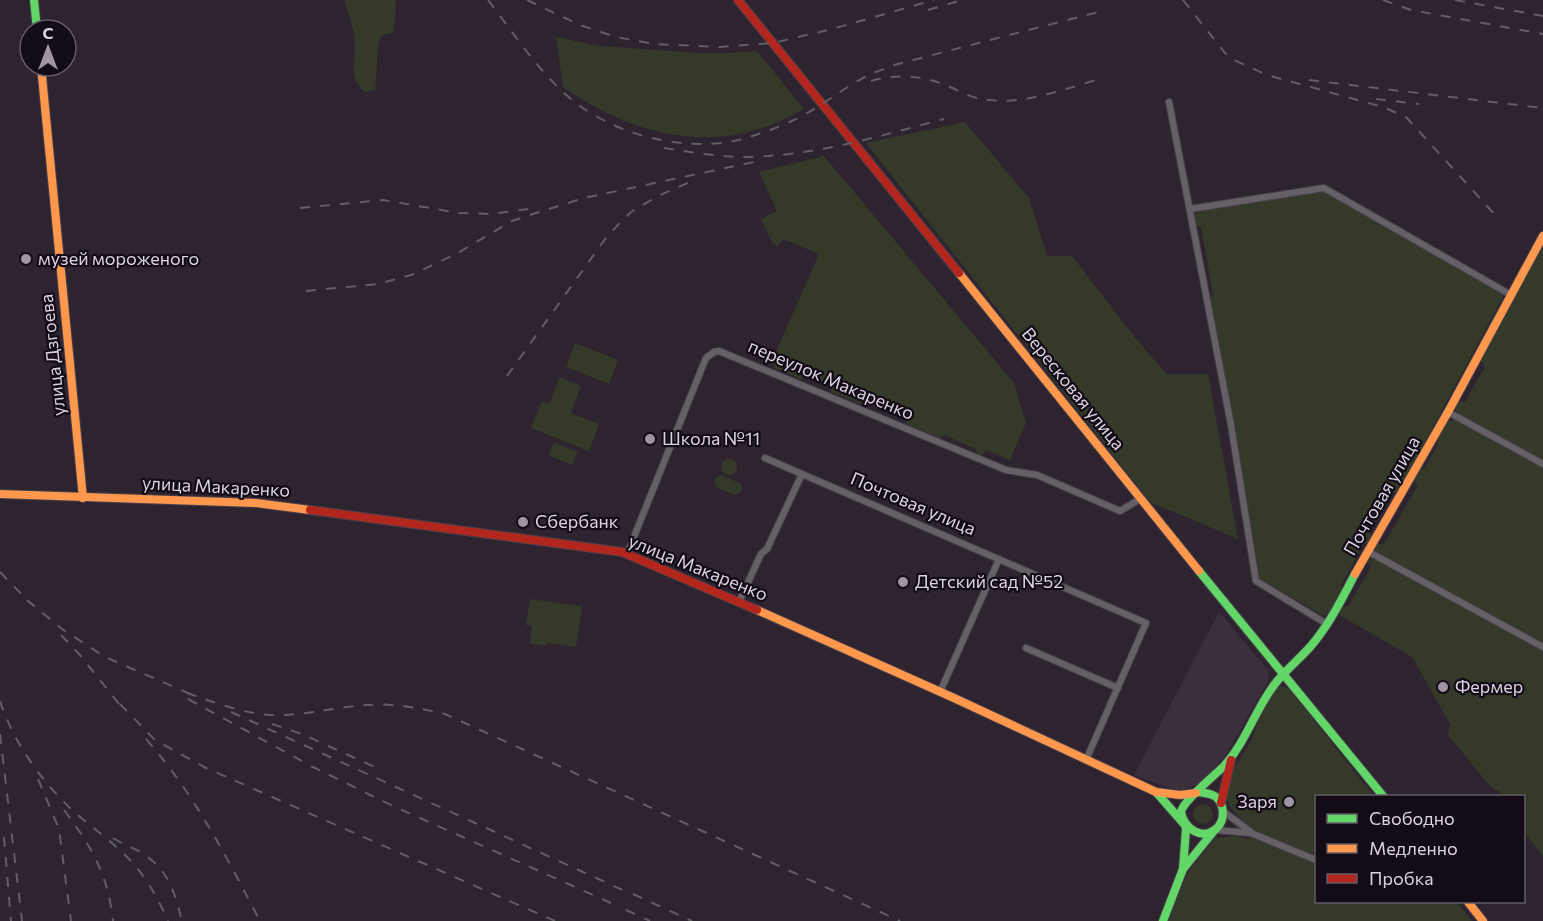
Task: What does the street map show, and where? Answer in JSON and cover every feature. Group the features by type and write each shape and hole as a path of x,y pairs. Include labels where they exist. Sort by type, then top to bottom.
{"street":[{"path":"34,0 36,18"},
{"name":"Вересковая улица","path":"738,0 1140,499 1382,795"},
{"name":"улица Дзгоева","path":"42,78 83,498"},
{"path":"1169,102 1231,425 1256,581 1328,624"},
{"path":"1190,209 1324,188 1511,295"},
{"name":"Почтовая улица","path":"1197,793 1231,760 1270,689 1282,673 1314,643 1328,624 1448,412 1543,236"},
{"name":"переулок Макаренко","path":"627,554 706,358 709,354 719,351 1006,470 1037,475 1120,511 1140,499"},
{"path":"1448,412 1543,464"},
{"name":"Почтовая улица","path":"765,458 1146,623 1118,688"},
{"path":"739,602 802,474"},
{"name":"улица Макаренко","path":"0,494 256,503 627,554 940,692 1156,792 1180,795 1197,793"},
{"path":"1369,552 1543,647"},
{"path":"940,692 999,559"},
{"path":"1026,648 1118,688 1086,760"},
{"name":"Почтовая улица","path":"1222,807 1231,760"},
{"name":"улица Макаренко","path":"1156,792 1185,825"},
{"path":"1183,869 1185,825 1182,815 1183,805 1187,799 1197,793 1212,794 1222,807 1251,833"},
{"path":"1163,921 1183,869 1221,823 1222,807"},
{"path":"1185,825 1196,833 1203,834 1214,830 1251,833 1315,859"},
{"path":"1469,903 1483,921"}],"shaded area":[{"path":"1219,612 1268,670 1269,679 1227,753 1201,784 1178,791 1134,775"}],"green space":[{"path":"344,0 396,0 394,32 381,36 379,43 375,90 365,92 356,81 354,38"},
{"path":"556,37 599,46 699,53 757,51 804,109 771,125 743,133 716,137 689,137 662,133 611,115 563,87"},
{"path":"965,122 1029,198 1047,256 1072,256 1136,339 1167,374 1208,374 1238,539 1150,502 866,143"},
{"path":"824,156 1014,383 1026,423 1010,460 986,450 981,456 977,454 976,449 944,435 940,438 906,424 906,419 865,401 861,404 831,392 830,386 805,375 800,379 775,368 772,361 819,254 783,239 778,246 773,244 761,219 777,211 759,172"},
{"path":"1324,191 1503,294 1503,297 1399,490 1393,493 1370,529 1371,538 1367,545 1364,543 1341,586 1343,589 1329,613 1324,616 1260,579 1210,298 1213,295 1201,227 1196,226 1194,215 1198,211"},
{"path":"1543,249 1543,857 1525,832 1525,795 1501,795 1490,786 1448,735 1450,724 1412,657 1341,616 1339,612 1342,607 1348,606 1371,567 1368,562 1378,544 1384,544 1418,485 1413,480 1419,470 1424,469 1438,444 1438,436 1445,423 1454,420 1458,414 1455,409 1457,402 1465,402 1485,367 1480,360 1539,250"},
{"path":"575,343 618,360 609,384 566,367"},
{"path":"560,377 581,386 571,413 599,424 589,451 531,428 542,401 549,404"},
{"path":"554,442 578,452 572,465 548,455"},
{"path":"729,459 735,461 737,467 735,473 729,475 723,473 721,467 723,461"},
{"path":"720,475 740,483 741,492 734,495 716,487 714,480"},
{"path":"530,599 582,606 576,647 530,643 532,626 526,625"},
{"path":"1280,686 1289,689 1373,795 1315,795 1315,903 1458,903 1472,921 1167,921 1189,871 1215,838 1236,836 1249,839 1255,830 1238,816 1228,803 1227,790 1231,776 1250,743 1265,704 1274,690"},
{"path":"1203,804 1210,807 1213,814 1210,821 1203,824 1196,821 1193,814 1196,807"}],"railway":[{"path":"488,0 542,71 580,106 599,118 643,136 689,144 734,141 772,129 821,105 865,77 894,65 1102,11"},
{"path":"527,0 580,25 616,37 655,44 720,47 773,43 934,0"},
{"path":"928,10 962,0"},
{"path":"1183,0 1225,53 1234,60 1267,75 1383,107 1406,117 1498,218"},
{"path":"1383,0 1411,10 1543,34"},
{"path":"1455,0 1543,16"},
{"path":"871,81 898,76 916,77 943,84 977,98 1009,101 1041,96 1103,78"},
{"path":"1309,80 1543,108"},
{"path":"1376,99 1419,104"},
{"path":"664,148 726,156 771,156 846,144 944,119"},
{"path":"306,291 378,284 411,275 456,254 512,221 539,212 584,198 754,162"},
{"path":"507,376 608,235 631,212 658,196 692,181"},
{"path":"300,208 383,200 459,213 491,214 528,209"},
{"path":"0,572 31,604"},
{"path":"27,600 62,629 105,657 195,696"},
{"path":"61,635 124,710"},
{"path":"187,693 229,707 272,715 376,705 404,706 445,714 900,921"},
{"path":"188,699 311,766 393,806 620,907"},
{"path":"0,701 20,745 38,772 70,808 129,859 151,888 168,921"},
{"path":"120,704 155,740 206,768 555,921"},
{"path":"231,712 627,892"},
{"path":"272,724 302,734 377,768"},
{"path":"0,734 22,921"},
{"path":"146,739 194,804 260,921"},
{"path":"38,779 59,829 71,921"},
{"path":"64,810 83,836 103,875 113,921"},
{"path":"4,837 11,921"},
{"path":"113,838 139,851 157,865 173,890 182,921"},
{"path":"633,894 692,921"},
{"path":"626,910 650,921"}],"traffic: fast":[{"path":"34,0 36,18"},
{"path":"1199,571 1382,795"},
{"path":"1198,792 1214,796 1219,800 1222,808 1223,817 1220,825 1205,834 1190,828 1183,818 1181,812 1183,807 1231,757 1272,688 1321,633 1355,574"},
{"path":"1156,792 1186,829 1183,869 1163,921"},
{"path":"1183,869 1213,832"}],"traffic: slow":[{"path":"42,78 83,498"},
{"path":"1355,574 1448,412 1543,236"},
{"path":"959,273 1199,571"},
{"path":"0,494 256,503 310,510"},
{"path":"757,610 1156,792 1180,795 1196,793"},
{"path":"1469,903 1483,921"}],"traffic: jam":[{"path":"738,0 959,273"},
{"path":"310,510 622,552 757,610"},
{"path":"1221,803 1231,760"}],"place":[{"name":"музей мороженого","path":"26,259"},
{"name":"Школа №11","path":"650,439"},
{"name":"Сбербанк","path":"523,522"},
{"name":"Детский сад №52","path":"903,582"},
{"name":"Фермер","path":"1443,687"},
{"name":"Заря","path":"1289,802"}]}
